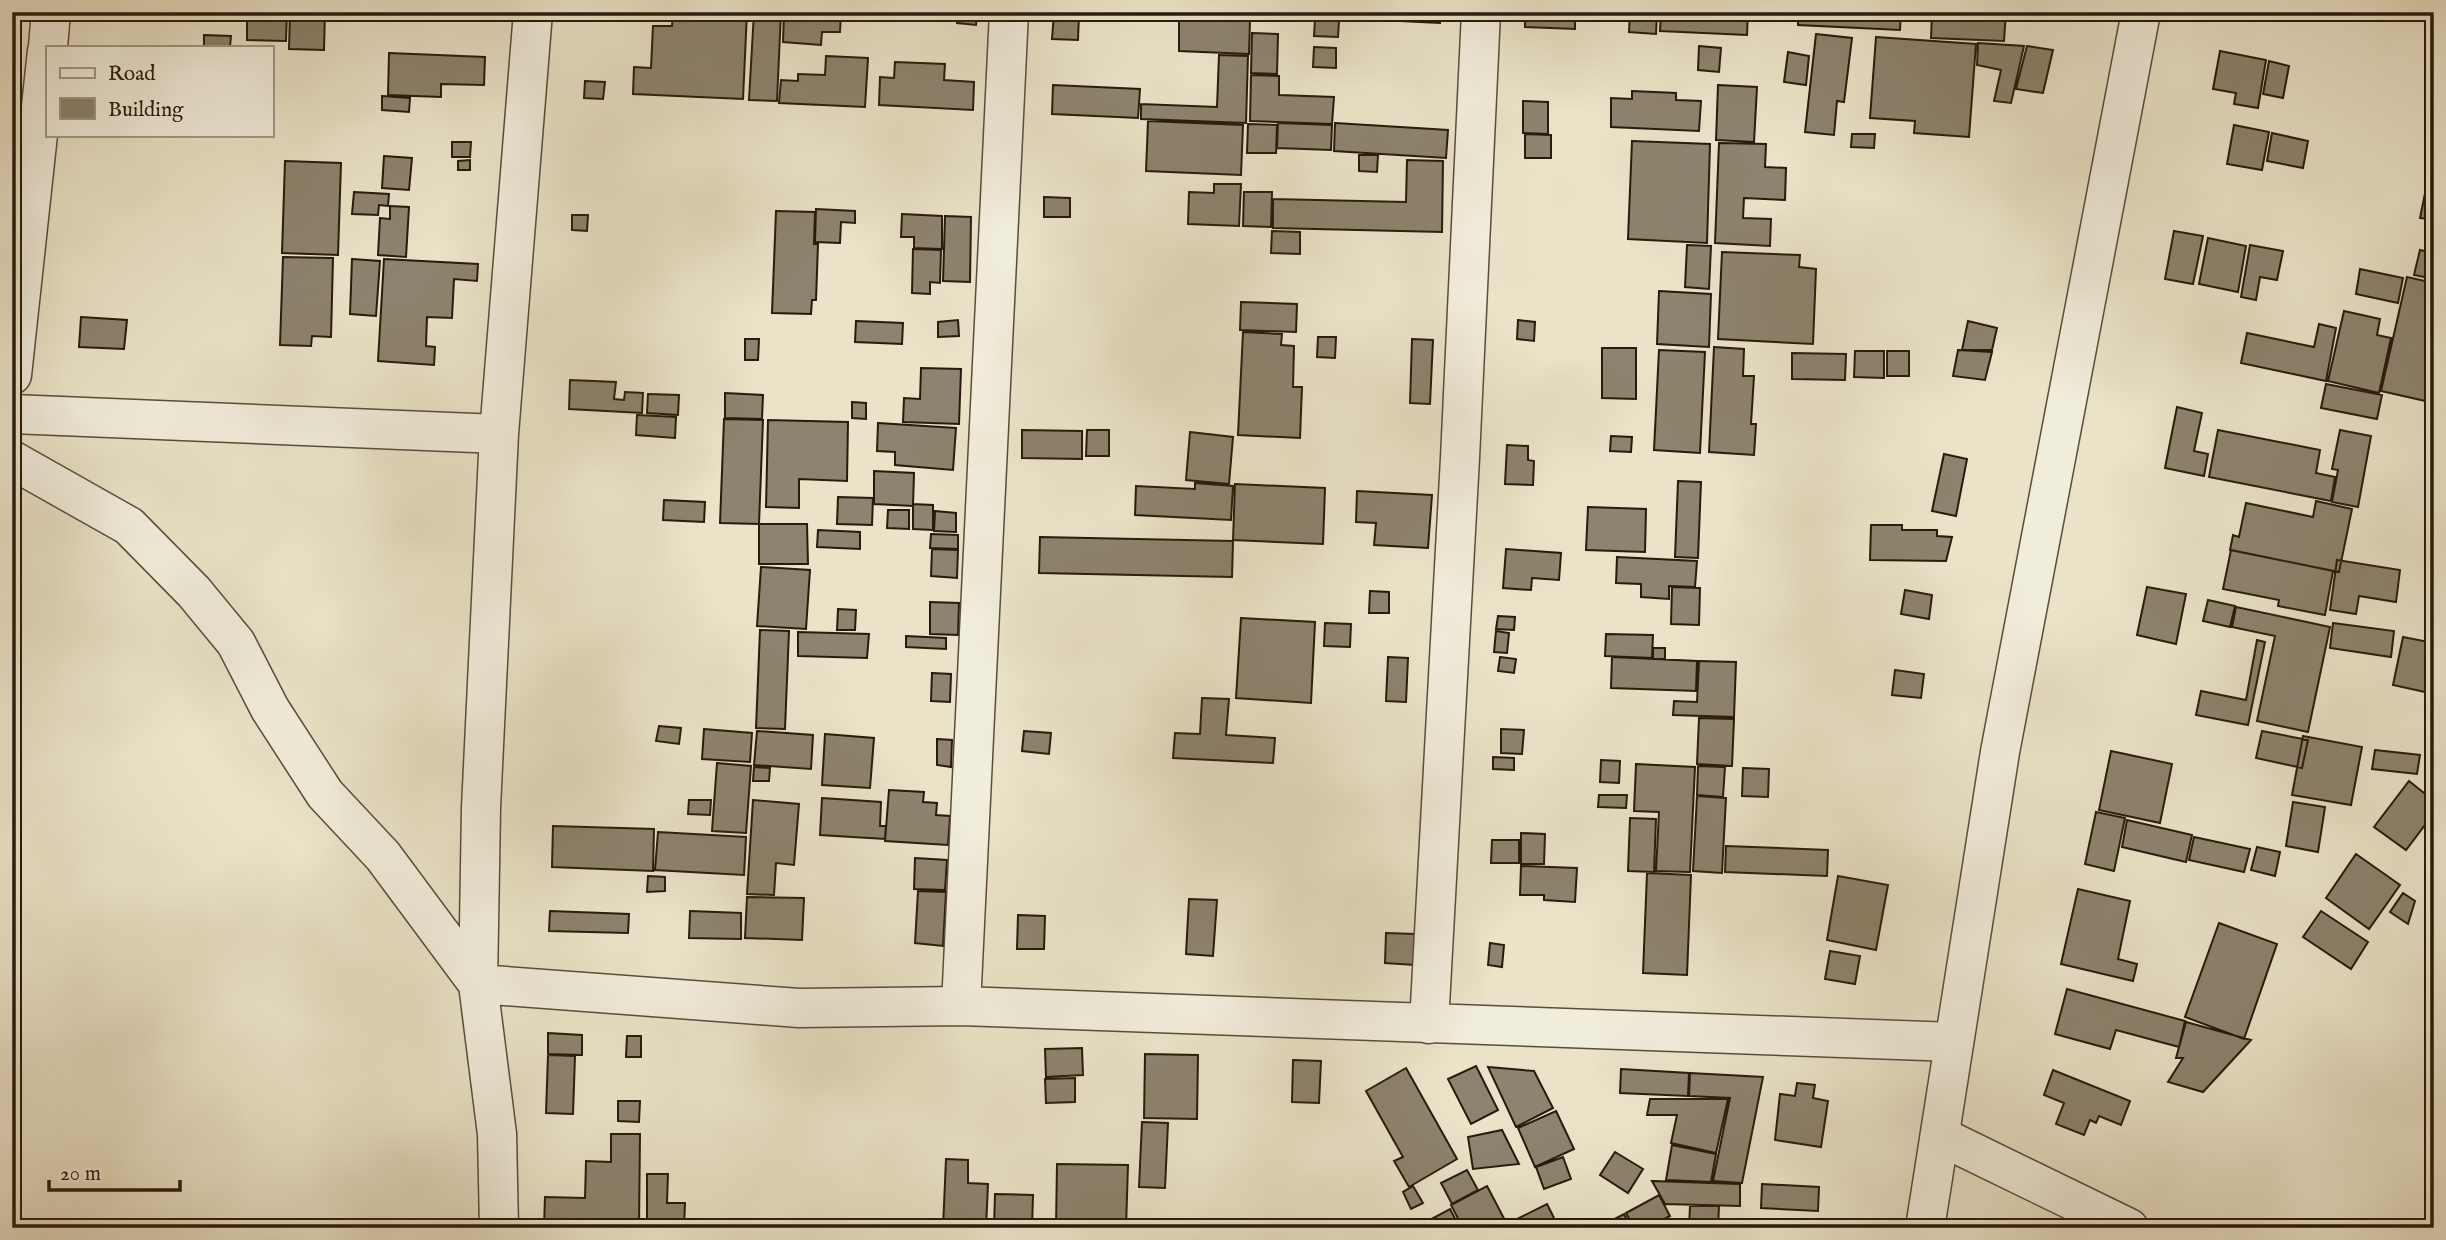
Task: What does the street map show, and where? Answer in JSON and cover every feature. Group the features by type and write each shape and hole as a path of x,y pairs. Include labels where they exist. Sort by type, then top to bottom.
{"street":[{"path":"48,46 51,12"},
{"path":"499,1228 497,1134 478,984 481,808 499,433 533,12"},
{"path":"961,1006 1009,12"},
{"path":"1429,1024 1462,431 1480,12"},
{"path":"1925,1228 2000,752 2141,12"},
{"path":"12,375 46,67"},
{"path":"12,414 499,433"},
{"path":"12,460 129,526 194,592 236,643 270,709 326,794 383,856 478,984 799,1008 961,1006 1954,1042"},
{"path":"1940,1136 2129,1228"}],"building":[{"path":"226,12 287,12 286,41 247,40 247,20 226,19"},
{"path":"290,12 325,12 324,50 289,49"},
{"path":"673,12 747,12 743,99 633,94 634,67 651,68 653,26 672,26"},
{"path":"754,12 781,12 777,101 749,100"},
{"path":"784,12 841,12 840,32 822,32 821,45 783,42"},
{"path":"957,12 977,12 976,25 957,23"},
{"path":"1186,12 1256,12 1256,19 1186,16"},
{"path":"1292,12 1310,12 1310,20 1292,18"},
{"path":"1317,12 1441,12 1440,23 1317,17"},
{"path":"1525,12 1575,12 1575,29 1525,27"},
{"path":"1630,12 1657,12 1656,34 1629,32"},
{"path":"1661,12 1748,12 1747,35 1660,31"},
{"path":"1798,12 1901,12 1900,30 1798,25"},
{"path":"1932,12 2006,12 2004,41 1931,38"},
{"path":"1054,13 1079,15 1078,40 1052,39"},
{"path":"1179,18 1250,20 1249,54 1179,51"},
{"path":"1315,19 1339,21 1338,37 1314,36"},
{"path":"1252,33 1278,34 1277,74 1251,73"},
{"path":"1816,34 1852,38 1844,102 1837,101 1834,135 1805,132"},
{"path":"204,35 231,36 230,46 204,46"},
{"path":"1876,37 1976,44 1969,137 1914,133 1915,121 1870,118"},
{"path":"1978,43 2024,46 2011,103 1994,101 2001,70 1977,65"},
{"path":"1699,46 1721,48 1719,72 1698,70"},
{"path":"2027,46 2053,50 2043,93 2016,89"},
{"path":"1314,47 1336,48 1336,68 1313,67"},
{"path":"2220,51 2266,60 2258,108 2234,104 2236,93 2213,89"},
{"path":"1788,52 1809,56 1806,85 1784,82"},
{"path":"389,53 485,57 484,85 441,84 441,97 388,95"},
{"path":"1219,55 1248,56 1246,123 1141,119 1141,104 1217,107"},
{"path":"826,56 868,58 865,107 779,103 781,80 798,81 798,74 825,75"},
{"path":"2269,61 2289,66 2283,98 2263,94"},
{"path":"895,62 945,64 944,80 974,82 973,110 879,105 880,77 894,78"},
{"path":"1251,75 1279,76 1279,95 1334,97 1332,124 1250,121"},
{"path":"585,81 605,82 603,99 584,98"},
{"path":"1053,85 1140,89 1138,118 1052,114"},
{"path":"1718,85 1757,87 1754,142 1716,140"},
{"path":"1632,91 1676,93 1676,100 1701,101 1699,131 1611,127 1611,98 1632,99"},
{"path":"382,96 410,98 409,112 382,110"},
{"path":"1523,101 1548,102 1548,134 1523,133"},
{"path":"1148,121 1243,125 1241,175 1146,171"},
{"path":"1278,123 1332,125 1331,150 1277,148"},
{"path":"1335,123 1448,130 1446,158 1334,151"},
{"path":"1248,124 1277,125 1276,153 1247,153"},
{"path":"2234,125 2269,132 2262,170 2227,164"},
{"path":"2272,133 2308,141 2303,168 2267,161"},
{"path":"1525,134 1551,135 1551,158 1525,158"},
{"path":"1852,134 1875,134 1874,148 1851,147"},
{"path":"1632,141 1710,144 1707,243 1628,239"},
{"path":"452,142 471,142 470,157 452,157"},
{"path":"1719,143 1766,144 1765,167 1786,168 1785,200 1744,198 1743,218 1771,219 1770,246 1715,243"},
{"path":"1359,155 1378,155 1377,172 1359,171"},
{"path":"384,156 412,158 409,190 382,188"},
{"path":"470,160 470,170 458,170 458,161"},
{"path":"1407,160 1443,161 1442,232 1273,228 1273,199 1406,202"},
{"path":"285,161 341,163 338,255 282,253"},
{"path":"2431,164 2434,164 2434,220 2420,218"},
{"path":"1214,184 1241,184 1239,226 1188,224 1189,192 1214,193"},
{"path":"354,192 389,194 388,206 379,205 378,215 352,214"},
{"path":"1244,192 1272,192 1271,227 1243,226"},
{"path":"1044,197 1070,198 1070,217 1044,217"},
{"path":"390,206 409,207 406,257 378,255 380,218 390,219"},
{"path":"816,209 855,211 855,223 841,222 840,243 815,242"},
{"path":"776,211 815,212 814,244 818,244 816,300 812,300 811,314 772,313"},
{"path":"902,214 942,216 942,249 914,248 914,237 901,237"},
{"path":"572,215 588,215 587,231 572,230"},
{"path":"945,216 971,217 970,282 943,281"},
{"path":"1272,231 1300,232 1300,254 1271,253"},
{"path":"2174,231 2203,236 2193,284 2165,279"},
{"path":"2208,238 2246,246 2238,292 2199,284"},
{"path":"1687,245 1711,246 1709,289 1685,287"},
{"path":"2250,245 2283,251 2277,280 2260,277 2256,300 2241,297"},
{"path":"913,249 941,250 940,283 930,282 930,294 912,293"},
{"path":"2420,250 2434,253 2434,279 2414,275"},
{"path":"1722,252 1800,255 1799,267 1816,269 1813,344 1718,339"},
{"path":"283,257 333,258 331,337 312,336 311,346 280,345"},
{"path":"352,259 380,261 376,316 350,314"},
{"path":"384,259 478,264 477,281 454,279 452,318 427,317 426,346 435,347 434,365 378,361"},
{"path":"2360,269 2403,278 2398,303 2356,294"},
{"path":"2407,277 2434,283 2434,403 2381,391"},
{"path":"1659,291 1711,294 1709,347 1657,344"},
{"path":"1241,302 1297,304 1296,332 1240,330"},
{"path":"2344,311 2380,319 2377,335 2391,338 2379,393 2328,381"},
{"path":"81,317 127,320 124,349 79,347"},
{"path":"958,320 959,336 938,337 938,322"},
{"path":"1518,320 1535,322 1534,341 1517,339"},
{"path":"856,321 903,323 902,344 855,342"},
{"path":"1968,321 1997,328 1992,350 1962,350"},
{"path":"2319,324 2336,328 2326,381 2241,363 2247,333 2314,347"},
{"path":"1243,332 1282,334 1281,345 1294,346 1293,387 1302,387 1300,438 1238,435"},
{"path":"1318,337 1336,337 1335,358 1317,357"},
{"path":"745,339 759,339 758,360 745,360"},
{"path":"1412,339 1433,340 1430,404 1410,403"},
{"path":"1714,347 1744,349 1743,376 1754,376 1751,424 1756,424 1754,455 1709,452"},
{"path":"1602,348 1636,348 1636,399 1602,398"},
{"path":"1659,350 1705,352 1700,453 1654,450"},
{"path":"1958,350 1992,352 1985,380 1953,376"},
{"path":"1855,351 1884,351 1884,378 1854,377"},
{"path":"1887,351 1909,351 1909,376 1887,376"},
{"path":"1792,353 1846,354 1845,380 1792,379"},
{"path":"921,368 961,369 959,424 903,422 904,398 920,399"},
{"path":"570,380 616,382 614,399 624,400 625,392 643,393 642,413 569,409"},
{"path":"2326,384 2382,395 2377,419 2321,408"},
{"path":"725,393 763,395 762,419 725,418"},
{"path":"648,394 679,395 678,415 647,413"},
{"path":"852,402 866,403 866,419 852,418"},
{"path":"2177,407 2202,413 2194,451 2208,454 2204,476 2165,468"},
{"path":"637,415 676,417 675,438 636,435"},
{"path":"724,419 763,420 759,524 720,523"},
{"path":"768,420 848,422 847,481 799,479 799,508 766,507"},
{"path":"878,423 956,428 953,470 895,465 895,452 877,451"},
{"path":"1022,430 1082,431 1082,459 1022,458"},
{"path":"1087,430 1109,430 1109,456 1086,456"},
{"path":"2218,430 2320,450 2316,473 2335,477 2331,501 2209,477"},
{"path":"2340,430 2371,436 2358,507 2332,502 2338,470 2332,469"},
{"path":"1190,432 1233,437 1229,484 1186,480"},
{"path":"1611,436 1632,437 1631,452 1610,451"},
{"path":"1507,445 1528,446 1528,460 1534,461 1533,485 1505,484"},
{"path":"1944,454 1967,459 1956,516 1932,511"},
{"path":"874,471 914,473 913,506 874,504"},
{"path":"1678,481 1701,482 1698,558 1675,557"},
{"path":"1195,483 1233,486 1231,520 1135,515 1136,486 1195,489"},
{"path":"1235,484 1325,488 1323,544 1233,540"},
{"path":"1357,491 1432,495 1428,548 1374,545 1376,523 1356,522"},
{"path":"838,497 873,498 872,525 837,524"},
{"path":"664,500 705,502 704,522 663,520"},
{"path":"2316,501 2352,509 2339,572 2230,550 2233,535 2239,537 2246,503 2313,517"},
{"path":"913,504 933,505 933,530 913,529"},
{"path":"1588,507 1646,509 1645,552 1586,550"},
{"path":"888,510 909,510 909,529 887,528"},
{"path":"935,511 956,513 956,532 934,531"},
{"path":"759,524 807,524 808,564 759,564"},
{"path":"1871,525 1902,525 1902,530 1937,530 1937,536 1952,537 1946,561 1870,560"},
{"path":"818,530 860,532 860,549 817,547"},
{"path":"931,534 958,535 958,549 930,548"},
{"path":"1040,537 1233,541 1232,577 1039,573"},
{"path":"932,549 958,550 957,578 931,576"},
{"path":"1506,549 1561,553 1559,580 1532,578 1531,590 1503,588"},
{"path":"2231,550 2333,571 2325,615 2278,606 2279,600 2223,589"},
{"path":"1617,557 1697,561 1695,587 1669,586 1669,599 1641,597 1641,584 1616,583"},
{"path":"2337,560 2400,570 2396,602 2359,596 2356,614 2330,610"},
{"path":"761,567 810,570 806,629 757,626"},
{"path":"1672,587 1700,588 1699,625 1671,624"},
{"path":"2147,587 2186,594 2176,644 2137,635"},
{"path":"1905,590 1932,595 1929,619 1901,614"},
{"path":"1370,591 1389,592 1389,613 1369,613"},
{"path":"2208,600 2235,606 2230,627 2203,621"},
{"path":"930,602 959,603 958,635 930,634"},
{"path":"2236,607 2330,627 2308,732 2257,721 2275,636 2232,627"},
{"path":"838,609 856,610 855,630 837,630"},
{"path":"1498,616 1515,617 1514,630 1496,629"},
{"path":"1241,618 1315,622 1311,703 1236,698"},
{"path":"1325,623 1351,624 1350,647 1324,646"},
{"path":"2333,623 2394,631 2391,657 2330,648"},
{"path":"760,630 789,631 785,729 756,728"},
{"path":"1496,631 1509,633 1507,653 1494,652"},
{"path":"798,632 869,634 867,658 798,656"},
{"path":"1606,634 1653,635 1652,658 1605,656"},
{"path":"906,636 946,638 946,649 906,647"},
{"path":"2403,637 2434,643 2434,694 2393,685"},
{"path":"2257,640 2265,642 2248,725 2196,715 2201,691 2246,700"},
{"path":"1653,648 1665,648 1665,659 1653,659"},
{"path":"1388,657 1408,658 1406,702 1386,701"},
{"path":"1500,657 1516,659 1514,673 1498,671"},
{"path":"1612,657 1697,661 1696,691 1611,688"},
{"path":"1699,661 1736,662 1734,717 1673,715 1674,701 1697,702"},
{"path":"1895,670 1924,674 1921,698 1892,695"},
{"path":"932,673 951,674 950,702 931,701"},
{"path":"1202,698 1229,699 1226,735 1275,738 1273,763 1173,758 1175,733 1200,734"},
{"path":"1699,718 1734,719 1732,766 1697,764"},
{"path":"659,726 681,728 679,744 656,741"},
{"path":"704,729 752,733 750,762 702,759"},
{"path":"1501,729 1524,730 1522,754 1501,753"},
{"path":"757,731 813,735 811,769 754,765"},
{"path":"1024,731 1051,733 1049,754 1022,751"},
{"path":"2262,731 2308,740 2302,768 2256,758"},
{"path":"825,734 874,738 870,788 822,785"},
{"path":"2303,736 2362,747 2351,805 2292,795"},
{"path":"937,739 952,740 951,767 937,765"},
{"path":"2375,750 2420,755 2417,774 2372,769"},
{"path":"2111,751 2172,764 2160,823 2099,810"},
{"path":"1493,757 1514,758 1514,770 1493,769"},
{"path":"1601,760 1620,761 1619,783 1600,782"},
{"path":"717,763 751,766 746,833 712,831"},
{"path":"1636,764 1695,767 1690,872 1656,871 1659,812 1634,811"},
{"path":"1698,766 1725,767 1723,797 1697,795"},
{"path":"754,767 770,768 769,781 753,781"},
{"path":"1743,768 1769,769 1768,797 1742,796"},
{"path":"2409,781 2434,801 2434,813 2406,850 2374,827"},
{"path":"889,790 924,792 923,802 937,803 936,815 950,816 948,845 885,841"},
{"path":"1599,795 1627,795 1626,808 1598,807"},
{"path":"1697,796 1726,798 1722,873 1693,871"},
{"path":"822,798 881,802 880,826 886,826 885,839 820,835"},
{"path":"689,800 711,800 710,815 688,814"},
{"path":"753,800 799,804 794,865 776,863 774,895 747,894"},
{"path":"2293,802 2325,807 2318,852 2286,846"},
{"path":"2096,812 2125,818 2114,871 2085,864"},
{"path":"1630,818 1656,819 1654,872 1628,871"},
{"path":"2127,820 2192,835 2186,862 2122,847"},
{"path":"553,826 654,829 653,871 552,867"},
{"path":"658,832 746,837 744,875 655,870"},
{"path":"1521,833 1545,834 1544,864 1521,864"},
{"path":"2194,837 2250,849 2244,872 2189,860"},
{"path":"1492,840 1519,840 1519,863 1491,863"},
{"path":"1726,846 1828,850 1827,876 1725,872"},
{"path":"2257,847 2280,852 2275,876 2251,870"},
{"path":"2356,854 2400,885 2369,929 2326,898"},
{"path":"915,858 947,860 945,890 914,889"},
{"path":"1521,866 1577,868 1575,902 1544,900 1544,895 1520,895"},
{"path":"1647,873 1691,875 1687,975 1643,973"},
{"path":"648,876 665,877 665,891 647,892"},
{"path":"1838,876 1888,885 1876,950 1827,940"},
{"path":"2078,889 2130,901 2118,959 2137,964 2133,981 2061,964"},
{"path":"918,891 946,892 943,946 915,943"},
{"path":"2403,893 2415,901 2408,924 2390,912"},
{"path":"747,897 804,898 802,940 745,938"},
{"path":"1189,899 1217,900 1213,956 1186,954"},
{"path":"550,911 629,914 628,933 549,931"},
{"path":"690,911 741,913 741,939 689,938"},
{"path":"2321,911 2368,942 2351,969 2303,937"},
{"path":"1018,915 1045,916 1044,949 1017,949"},
{"path":"2219,923 2277,944 2244,1039 2185,1017"},
{"path":"1386,933 1415,934 1415,965 1385,963"},
{"path":"1490,943 1504,945 1502,967 1488,965"},
{"path":"1830,951 1860,956 1855,984 1825,979"},
{"path":"2067,989 2185,1021 2179,1047 2116,1030 2110,1049 2055,1034"},
{"path":"2186,1022 2251,1040 2203,1092 2168,1082 2183,1058 2176,1058"},
{"path":"548,1033 582,1035 582,1055 548,1054"},
{"path":"627,1036 641,1036 641,1057 626,1057"},
{"path":"1082,1048 1083,1075 1046,1077 1045,1049"},
{"path":"1145,1054 1198,1055 1197,1119 1144,1118"},
{"path":"548,1055 575,1056 573,1114 546,1113"},
{"path":"1293,1060 1321,1061 1319,1103 1292,1102"},
{"path":"1476,1066 1498,1110 1471,1124 1448,1079"},
{"path":"1488,1067 1534,1071 1553,1108 1516,1127"},
{"path":"1406,1068 1457,1159 1409,1187 1394,1161 1403,1157 1366,1091"},
{"path":"1621,1069 1689,1073 1688,1096 1620,1093"},
{"path":"2053,1070 2130,1101 2121,1125 2099,1116 2096,1123 2090,1120 2084,1135 2056,1124 2064,1103 2044,1095"},
{"path":"1690,1073 1763,1077 1742,1183 1713,1181 1730,1098 1689,1096"},
{"path":"1075,1078 1075,1102 1046,1103 1045,1079"},
{"path":"1797,1083 1815,1085 1813,1098 1828,1101 1821,1147 1775,1140 1780,1094 1795,1096"},
{"path":"1650,1099 1728,1099 1716,1153 1671,1143 1677,1115 1647,1115"},
{"path":"618,1101 640,1101 639,1122 618,1121"},
{"path":"1556,1111 1574,1149 1535,1167 1518,1128"},
{"path":"1142,1122 1168,1123 1165,1188 1139,1187"},
{"path":"1502,1130 1519,1164 1473,1169 1468,1137"},
{"path":"611,1134 640,1134 639,1228 544,1227 545,1197 585,1198 586,1161 611,1162"},
{"path":"1672,1145 1716,1154 1711,1182 1666,1180"},
{"path":"1615,1152 1643,1169 1628,1193 1600,1175"},
{"path":"1563,1157 1571,1179 1544,1189 1536,1167"},
{"path":"946,1159 968,1160 968,1183 988,1184 986,1228 943,1228"},
{"path":"1057,1164 1128,1165 1126,1228 1056,1228"},
{"path":"1467,1170 1478,1190 1452,1204 1441,1183"},
{"path":"647,1174 668,1174 667,1203 685,1203 684,1228 647,1228"},
{"path":"1652,1181 1740,1184 1740,1206 1665,1204"},
{"path":"1762,1184 1819,1187 1818,1211 1761,1208"},
{"path":"1413,1186 1423,1203 1411,1209 1403,1192"},
{"path":"1487,1186 1509,1228 1463,1228 1451,1205"},
{"path":"995,1194 1033,1195 1032,1228 994,1228"},
{"path":"1659,1195 1670,1216 1647,1228 1634,1228 1626,1213"},
{"path":"1547,1204 1559,1228 1514,1228 1511,1222"},
{"path":"1690,1206 1719,1206 1718,1228 1689,1228"},
{"path":"1450,1209 1460,1228 1427,1228 1424,1223"},
{"path":"1624,1214 1631,1228 1597,1228"}]}
